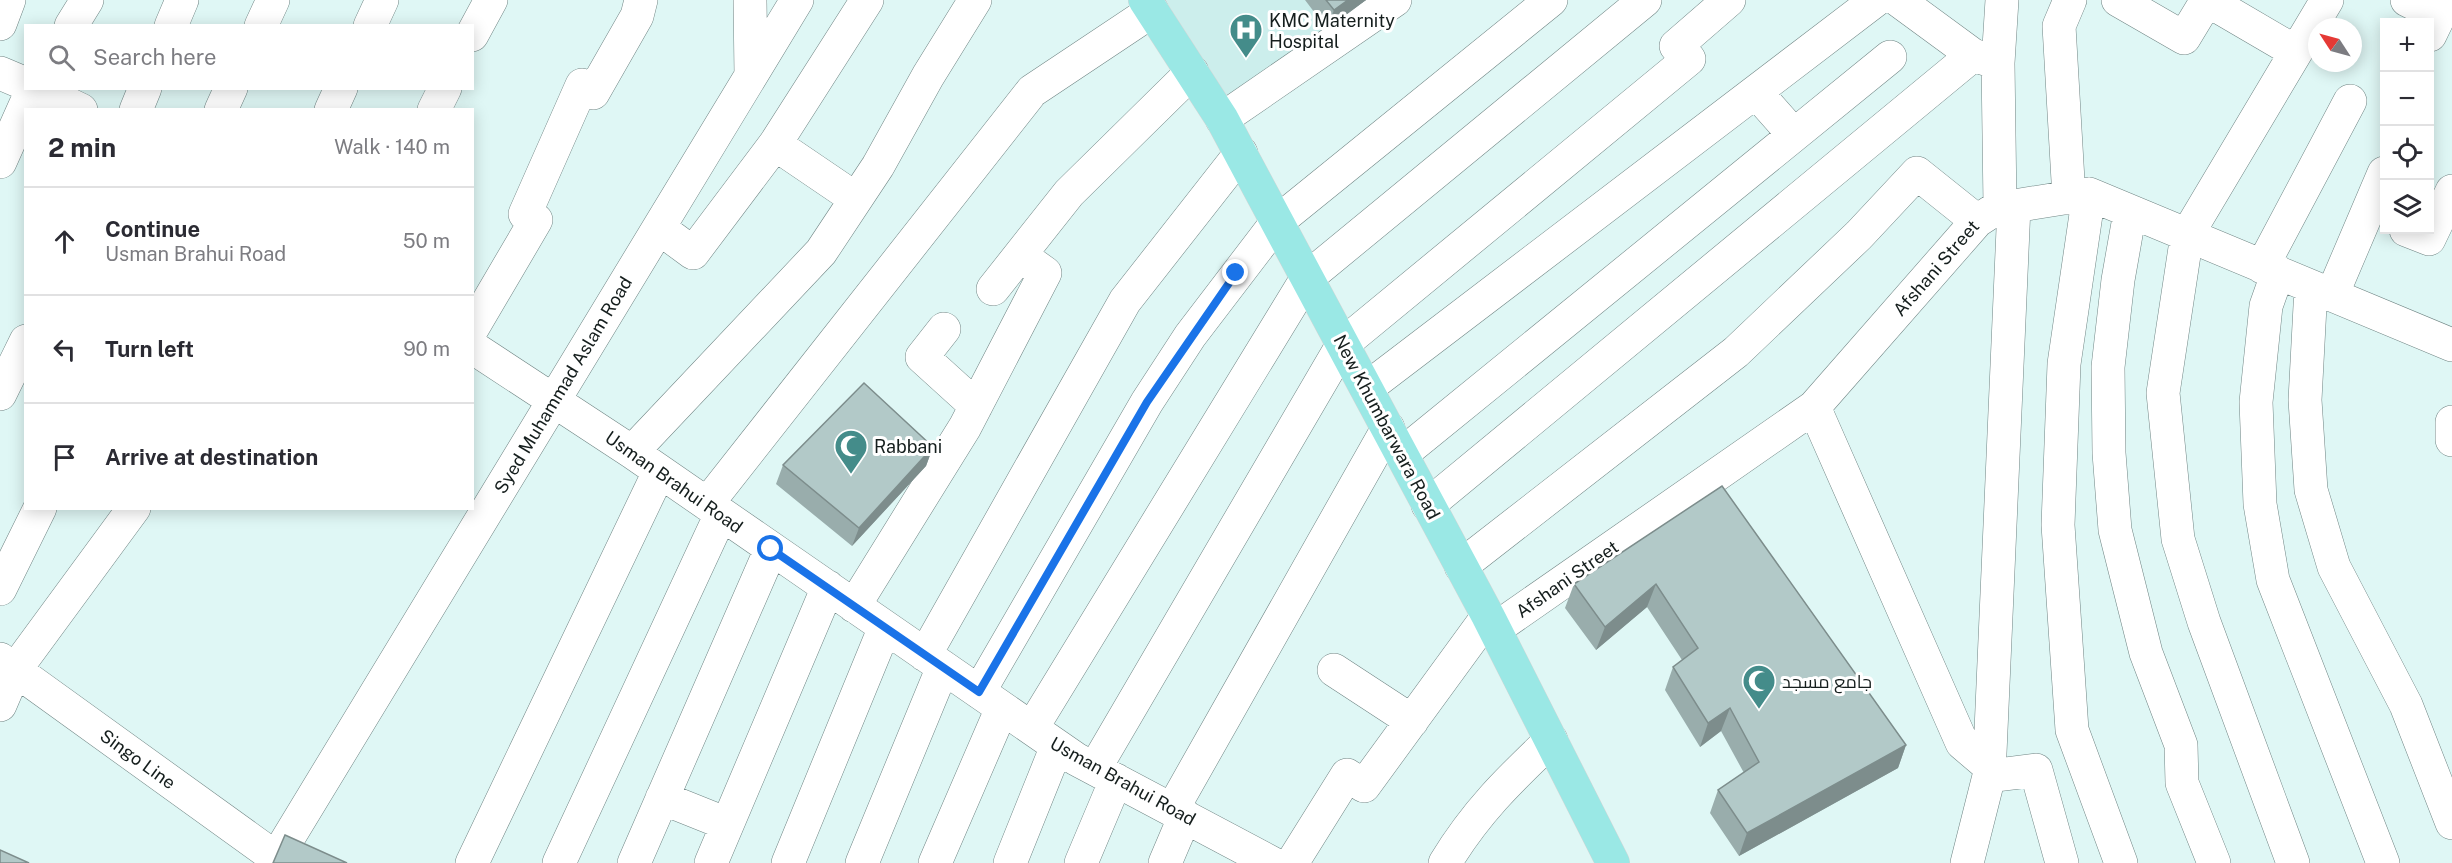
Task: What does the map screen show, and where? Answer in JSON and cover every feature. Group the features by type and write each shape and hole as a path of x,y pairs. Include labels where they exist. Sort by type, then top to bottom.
{"main road":[{"name":"New Khumbarwara Road","path":"1148,6 1222,118 1241,153 1491,623 1612,863"}],"street":[{"path":"0,24 9,0"},
{"path":"72,24 87,0"},
{"path":"172,24 182,0"},
{"path":"262,24 273,0"},
{"path":"371,24 382,0"},
{"path":"474,31 490,0"},
{"path":"474,326 536,220 525,214 582,85 593,93 637,16 640,0"},
{"path":"750,0 751,76"},
{"name":"Syed Muhammad Aslam Road","path":"279,861 797,0"},
{"path":"659,228 693,253 776,144 867,0"},
{"path":"632,452 821,252 856,199 975,0"},
{"path":"1222,118 1395,0"},
{"path":"935,863 990,700 1147,402 1197,327 1277,222 1551,0"},
{"path":"1010,863 1045,737 1307,278 1645,0"},
{"path":"1081,863 1106,774 1342,344 1689,59 1676,46 1729,0"},
{"path":"1367,388 1876,0"},
{"path":"1898,0 1986,59"},
{"path":"1967,863 1989,771 1997,211 1986,59 2002,0"},
{"path":"2070,0 2059,26 2079,196 2064,364 2058,525 2072,730 2121,863"},
{"path":"2118,0 2184,38 2207,0 2296,52"},
{"path":"2293,863 2204,622 2178,539 2163,393 2187,235 2327,0"},
{"path":"2407,0 2438,17"},
{"path":"559,863 714,509 1032,91 1148,6"},
{"path":"1165,863 1178,813 1395,441 1794,135 1890,57"},
{"path":"1428,505 1986,59"},
{"path":"993,289 1069,193 1102,158 1192,72"},
{"path":"0,73 24,83"},
{"path":"25,108 33,90"},
{"path":"38,90 77,108"},
{"path":"137,108 144,90"},
{"path":"222,108 230,90"},
{"path":"332,108 340,90"},
{"path":"435,108 444,90"},
{"path":"1756,92 1794,135"},
{"path":"2350,101 2270,269 2256,402 2260,504 2271,569 2384,863"},
{"path":"0,162 24,110"},
{"path":"776,144 856,199"},
{"path":"862,863 934,661 1125,301 1241,153"},
{"path":"1461,566 1736,352 1859,236 1917,173 1997,211 2079,196 2130,212 2321,291 2449,335"},
{"path":"2384,180 2376,217 2321,291 2305,400 2311,490 2334,567 2406,705 2452,823"},
{"path":"2434,229 2452,191"},
{"name":"Afshani Street","path":"1292,863 1347,775 1364,786 1412,721 1491,623 1814,407 1997,211"},
{"path":"2130,212 2118,280 2108,367 2109,453 2115,531 2146,652 2181,746 2182,783 2214,863"},
{"path":"2416,234 2429,239 2431,234"},
{"path":"854,606 976,406 1045,273 1020,255"},
{"path":"944,329 922,357 976,406"},
{"path":"0,394 24,345"},
{"name":"Usman Brahui Road","path":"474,347 555,399 1045,737 1106,774 1261,860"},
{"path":"1814,407 1962,743 1989,771 2036,770 2062,863"},
{"path":"2452,422 2452,440"},
{"path":"472,863 659,471"},
{"path":"0,589 39,510"},
{"path":"0,705 8,665 132,510"},
{"path":"633,863 771,549"},
{"path":"711,863 828,587"},
{"path":"788,863 885,627"},
{"name":"Singo Line","path":"8,665 279,861"},
{"path":"1334,670 1412,721"},
{"path":"1444,863 1466,827 1551,740"},
{"path":"662,798 727,824"}],"shaded area":[{"name":"KMC Maternity Hospital","path":"1145,0 1395,0 1222,119"}],"building":[{"path":"1326,0 1348,0 1334,10"},
{"name":"Rabbani","path":"864,383 933,447 859,528 783,465"},
{"path":"1722,486 1906,745 1747,833 1718,790 1759,762 1730,708 1708,723 1673,667 1698,648 1656,584 1605,627 1574,584"},
{"path":"285,835 347,863 273,863"},
{"path":"0,850 29,863 0,863"}],"place":[{"name":"KMC Maternity Hospital","path":"1246,59"},
{"name":"Rabbani","path":"851,475"},
{"name":"جامع مسجد","path":"1759,710"}],"route":[{"path":"771,549 979,692 1147,402 1190,336 1236,273"}]}
